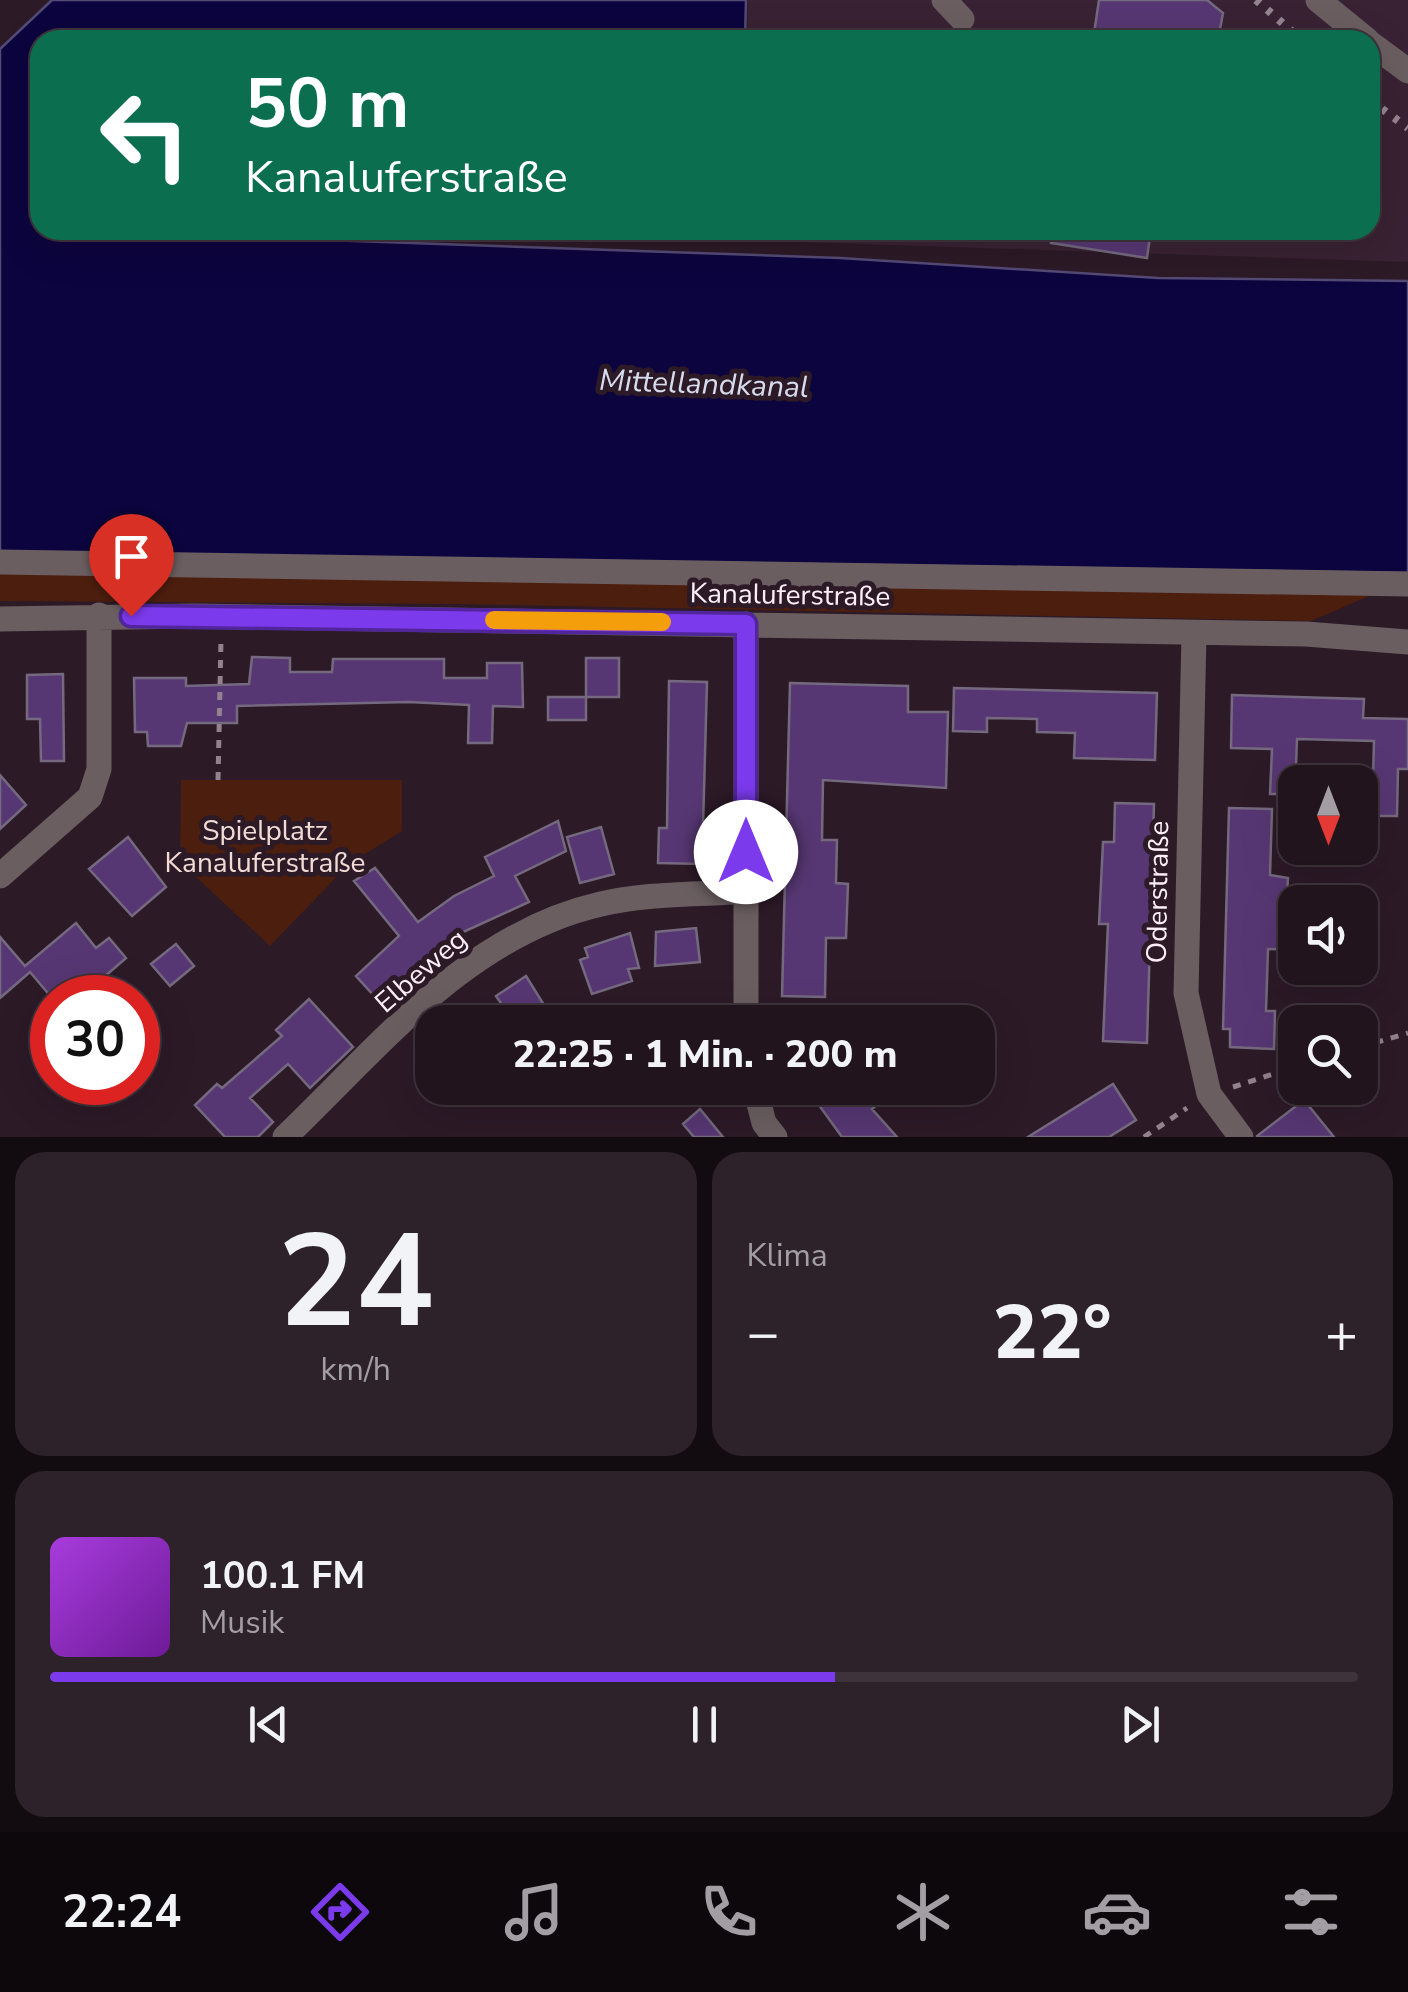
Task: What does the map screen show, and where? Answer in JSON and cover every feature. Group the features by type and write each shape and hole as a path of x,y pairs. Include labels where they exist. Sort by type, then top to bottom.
{"street":[{"path":"1318,0 1355,30"},
{"path":"1380,50 1408,71"},
{"path":"0,562 1408,584"},
{"path":"0,876 90,797 99,769 99,616"},
{"name":"Kanaluferstraße","path":"0,619 99,616 746,624 1403,640"},
{"path":"746,624 746,1005"},
{"name":"Oderstraße","path":"1194,634 1186,993 1209,1094 1242,1137"},
{"name":"Elbeweg","path":"285,1137 469,962 532,926 602,903 746,890"},
{"path":"759,1105 764,1123 774,1137"}],"path":[{"path":"218,780 222,617"},
{"path":"1378,1042 1408,1032"}],"shaded area":[{"path":"748,0 1408,0 1408,262 740,240 1380,240 1380,30 747,30"}],"green space":[{"path":"0,572 1383,590 1311,621 457,604 0,601"},
{"name":"Spielplatz Kanaluferstraße","path":"181,780 402,780 402,831 349,864 270,946 180,862"}],"water":[{"name":"Mittellandkanal","path":"52,0 746,0 745,30 30,30 30,240 326,240 840,258 1158,278 1408,281 1408,573 0,552 0,49"}],"building":[{"path":"1099,0 1207,0 1223,13 1220,30 1094,30"},
{"path":"1051,240 1150,240 1147,258"},
{"path":"252,657 290,658 290,672 332,672 333,659 444,659 444,678 487,678 487,663 522,663 523,707 493,706 492,743 468,743 469,705 409,702 237,706 237,723 187,723 181,746 148,746 147,732 135,732 134,678 186,678 186,686 249,684"},
{"path":"586,658 619,658 619,697 586,697"},
{"path":"63,674 64,761 41,761 40,719 27,719 27,675"},
{"path":"669,681 707,682 702,864 658,863 659,828 667,828"},
{"path":"790,683 908,686 908,712 948,712 946,788 823,780 822,840 837,840 836,883 848,884 846,938 826,938 825,997 782,996"},
{"path":"954,688 1157,693 1155,760 1074,758 1075,733 1037,732 1037,719 987,718 987,732 953,731"},
{"path":"1232,695 1364,699 1363,718 1408,719 1408,769 1398,769 1397,816 1378,816 1374,741 1297,739 1296,765 1278,765 1278,794 1270,794 1272,749 1231,748"},
{"path":"548,697 586,697 586,720 548,720"},
{"path":"0,775 26,805 0,829"},
{"path":"1115,803 1154,804 1147,1043 1103,1041 1108,924 1099,924 1103,842 1114,842"},
{"path":"1229,808 1272,809 1270,875 1288,878 1288,885 1278,885 1278,949 1268,949 1266,1011 1275,1011 1274,1049 1230,1047 1230,1029 1223,1029"},
{"path":"558,821 566,851 515,876 529,902 461,933 466,939 391,1002 381,991 375,997 356,976 399,936 354,881 375,868 418,922 454,896 494,876 485,857"},
{"path":"601,827 614,874 580,883 567,837"},
{"path":"128,837 166,887 132,916 89,869"},
{"path":"76,923 96,948 109,938 126,958 106,975 30,972 0,998 0,937 25,966"},
{"path":"696,928 700,962 655,966 656,932"},
{"path":"630,933 639,968 628,969 632,981 592,994 580,960 588,957 585,948"},
{"path":"176,944 194,966 170,986 151,964"},
{"path":"526,976 544,1005 502,1005 496,996"},
{"path":"309,999 353,1047 310,1088 288,1064 250,1098 273,1122 258,1137 225,1137 195,1105 217,1084 222,1088 282,1036 276,1030"},
{"path":"1113,1084 1136,1120 1109,1137 1028,1137"},
{"path":"819,1105 877,1105 872,1109 897,1137 842,1137"},
{"path":"1297,1105 1308,1105 1334,1137 1257,1137"},
{"path":"700,1109 723,1137 694,1137 683,1124"}],"railway":[{"path":"1256,0 1290,30"},
{"path":"1380,107 1408,128"}],"slow traffic":[{"path":"494,620 662,622"}],"route":[{"path":"131,616 746,624 746,852"}]}
